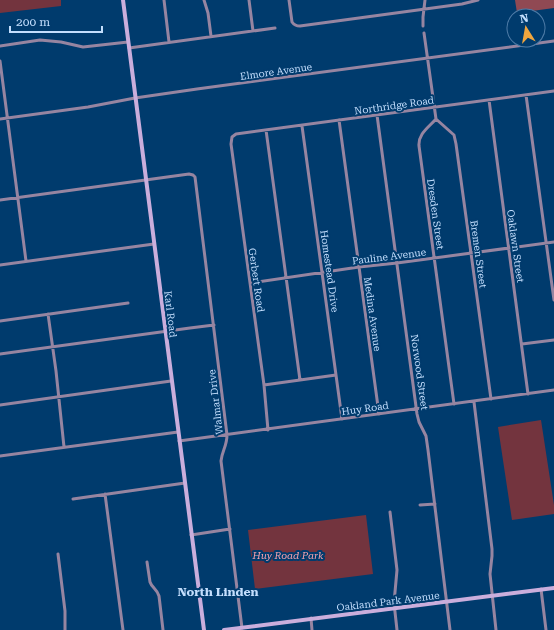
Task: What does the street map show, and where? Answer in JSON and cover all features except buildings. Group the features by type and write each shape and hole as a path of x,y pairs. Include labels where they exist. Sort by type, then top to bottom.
{"main road":[{"name":"Karl Road","path":"123,0 204,630"},
{"name":"Oakland Park Avenue","path":"227,630 262,627 310,618 554,588"}],"street":[{"path":"164,0 169,42"},
{"path":"204,0 208,13 211,36"},
{"path":"249,0 253,31"},
{"path":"289,0 294,24 300,26 462,4 478,0"},
{"path":"423,26 422,18 425,0"},
{"path":"129,48 275,28"},
{"path":"424,33 436,119"},
{"path":"0,46 40,40 61,42 83,47 128,42"},
{"name":"Elmore Avenue","path":"0,119 87,108 136,98 554,41"},
{"path":"0,61 26,261"},
{"name":"Northridge Road","path":"236,134 554,91"},
{"path":"526,95 554,300"},
{"name":"Oaklawn Street","path":"489,100 528,394"},
{"name":"Norwood Street","path":"377,115 418,419 427,442 450,630"},
{"name":"Bremen Street","path":"436,119 454,136 456,144 491,399"},
{"name":"Dresden Street","path":"436,119 421,134 419,142 454,404"},
{"name":"Medina Avenue","path":"339,120 379,414"},
{"name":"Homestead Drive","path":"302,126 342,419"},
{"path":"266,130 300,380"},
{"name":"Gerbert Road","path":"236,134 232,137 231,144 264,385 268,430"},
{"name":"Walmar Drive","path":"146,180 189,174 193,175 195,179 227,435 227,443 221,461 242,628"},
{"path":"0,200 146,180"},
{"name":"Pauline Avenue","path":"250,283 554,242"},
{"path":"0,265 154,244"},
{"path":"0,321 128,303"},
{"path":"48,314 64,447"},
{"path":"0,354 214,325"},
{"path":"522,344 554,340"},
{"path":"264,385 336,375"},
{"path":"0,405 171,381"},
{"name":"Huy Road","path":"179,441 417,410 554,390"},
{"path":"474,402 492,549 490,574 496,630"},
{"path":"0,456 178,432"},
{"path":"73,499 184,483"},
{"path":"105,494 123,630"},
{"path":"420,505 435,504"},
{"path":"390,512 397,570 394,603 397,630"},
{"path":"191,534 230,529"},
{"path":"58,554 66,630"},
{"path":"147,562 150,582 157,590 159,596 163,630"},
{"path":"541,589 546,630"},
{"path":"310,618 312,630"}],"green space":[{"path":"0,0 61,0 61,6 0,13"},
{"path":"541,420 554,505 554,514 512,520 498,427"},
{"name":"Huy Road Park","path":"366,515 373,574 255,589 248,530"}],"shaded area":[{"path":"515,0 554,0 554,8 516,8"}],"district":[{"name":"North Linden","path":"218,592"}]}
